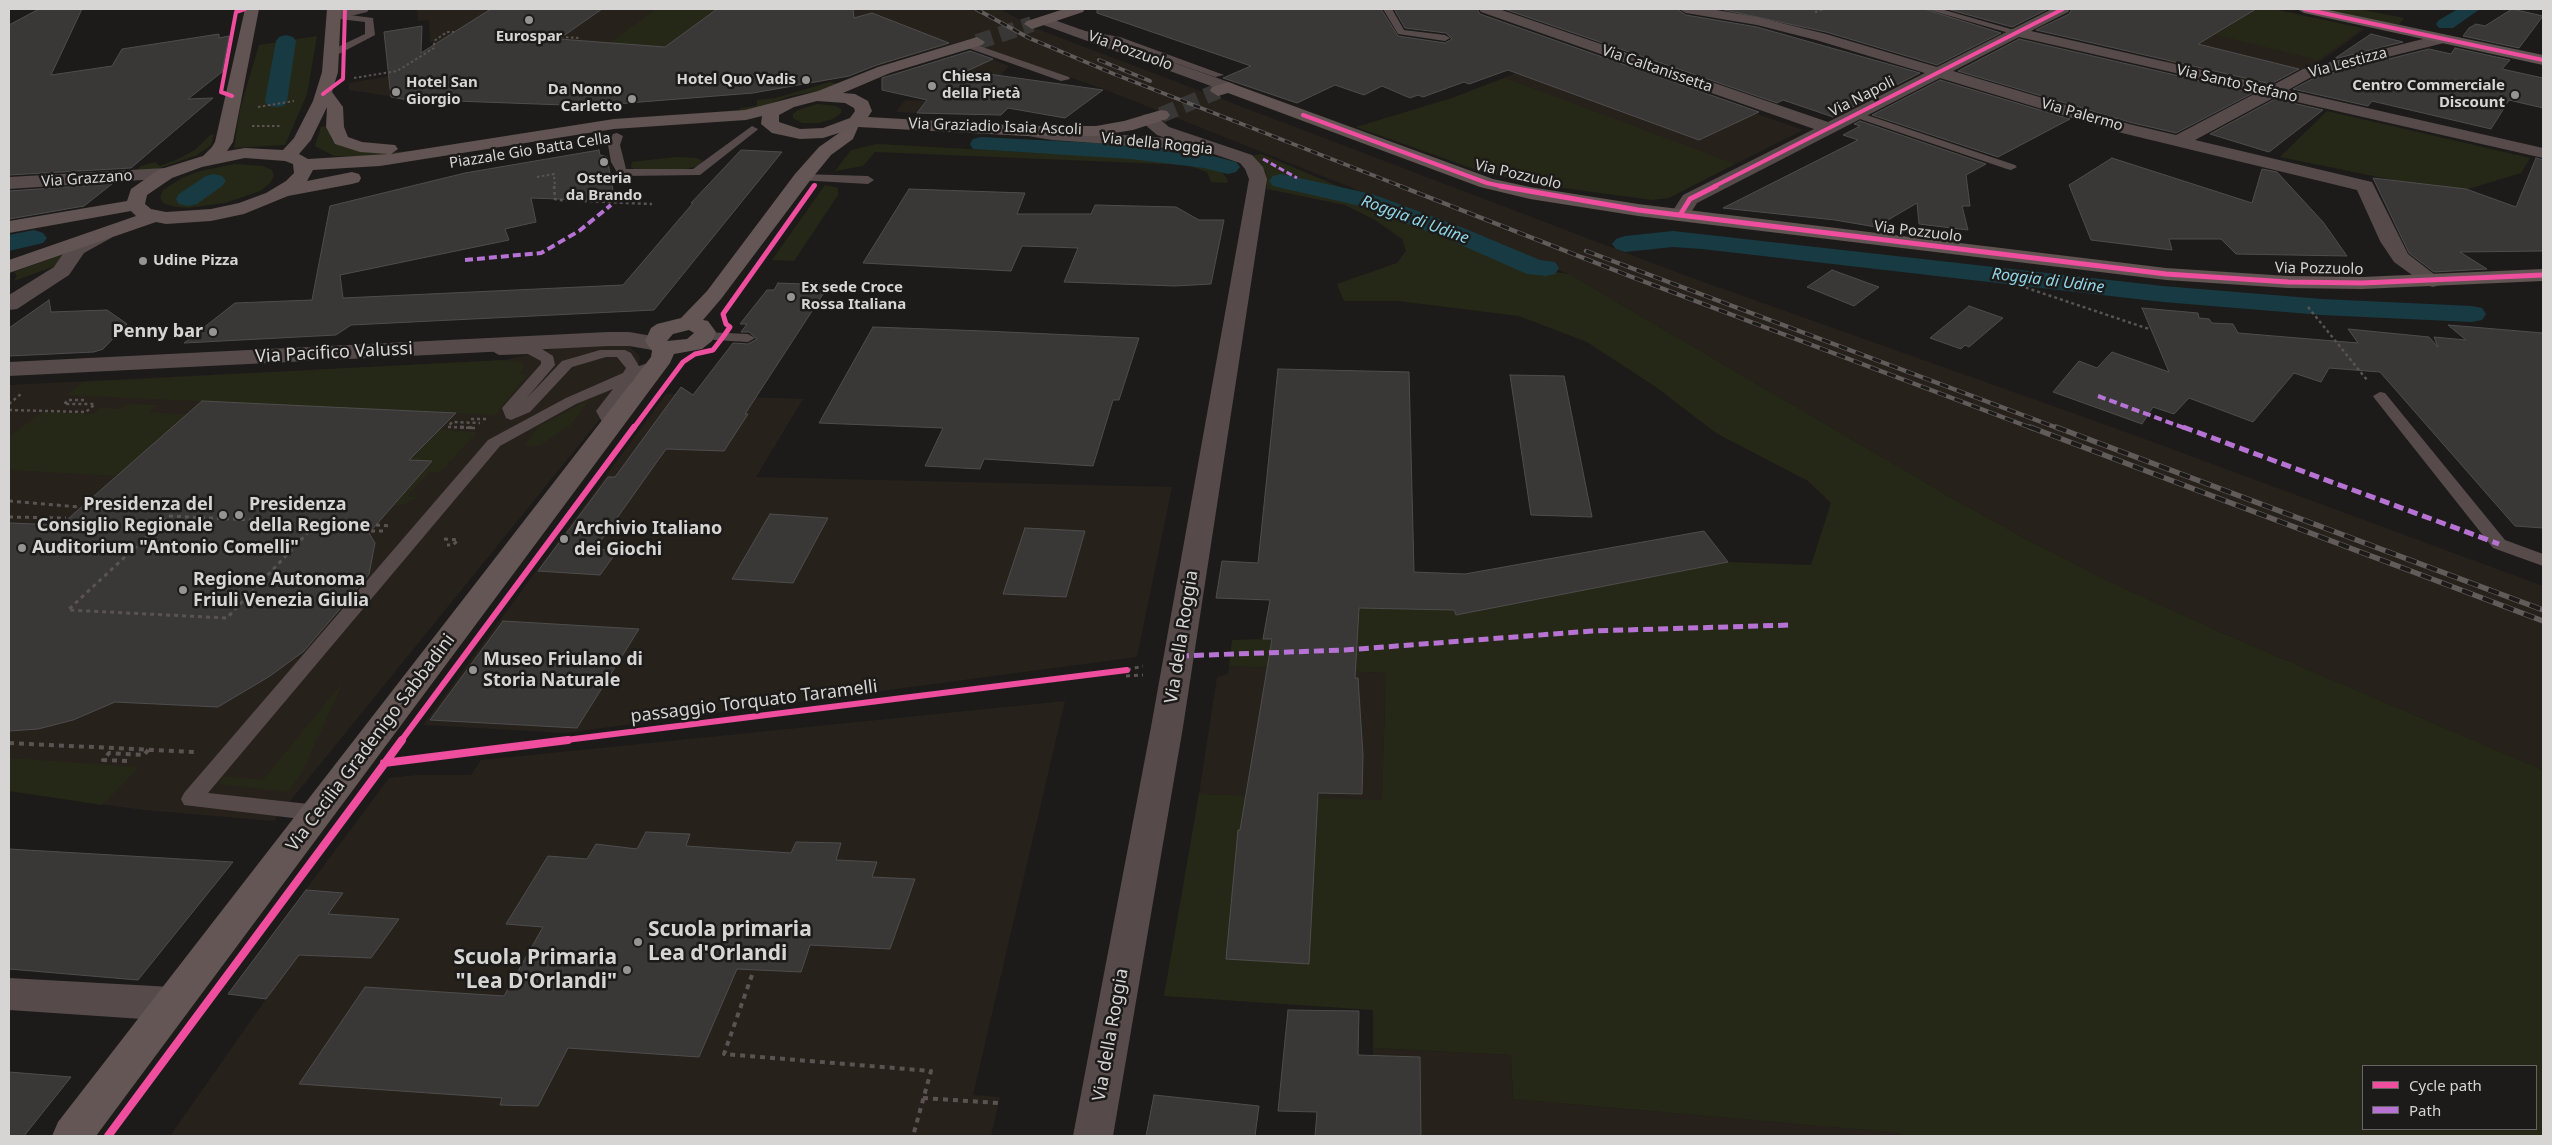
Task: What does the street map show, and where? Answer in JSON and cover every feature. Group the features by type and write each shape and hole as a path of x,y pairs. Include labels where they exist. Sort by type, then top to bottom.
{"main road":[{"path":"210,159 220,150 232,127 252,9"},
{"path":"1037,22 1078,9"},
{"path":"2304,9 2543,60"},
{"path":"295,160 302,140 302,125 323,94 330,72 334,12"},
{"name":"Piazzale Gio Batta Cella","path":"817,96 842,97 859,102 864,111 853,123 814,134 800,134 778,129 752,129 617,136 427,168 346,178 284,191 259,203 211,215 180,218 154,216 144,214 135,205 138,193 165,174 210,159 262,153 295,160 380,161 540,135 636,122 746,115 817,96 884,70 973,44"},
{"name":"Via Pozzuolo","path":"1222,84 1487,183 1552,197 1680,215 2166,274 2288,282 2433,281 2543,275"},
{"path":"323,94 329,97 335,107 336,133 341,140 360,147 410,149 540,135"},
{"name":"Piazzale Gio Batta Cella","path":"778,129 770,124 769,116 776,109 788,103"},
{"name":"Via Graziadio Isaia Ascoli","path":"853,123 1026,131 1096,131 1127,126 1155,117"},
{"name":"Piazzale Gio Batta Cella","path":"284,191 303,174 295,160"},
{"path":"9,227 135,205"},
{"path":"9,267 154,216"}],"street":[{"path":"334,12 362,9"},
{"name":"Via Caltanissetta","path":"1486,9 1828,128"},
{"name":"Via Palermo","path":"1686,9 1782,26 2089,118 2365,186 2390,241 2401,258 2433,281"},
{"name":"Via Napoli","path":"1680,215 1690,198 2062,9"},
{"name":"Via Pozzuolo","path":"1037,22 1079,33 1222,84"},
{"name":"Via Santo Stefano","path":"2016,32 2543,153"},
{"name":"Via Lestizza","path":"2179,141 2270,91 2309,72 2443,39"},
{"name":"Via della Roggia","path":"1093,1136 1168,718 1258,179 1251,163 1227,152 1163,131 1155,117"},
{"path":"660,352 687,346 714,295 802,178 825,150 843,139 853,123"},
{"name":"Via della Roggia","path":"1026,131 1052,135 1173,143 1227,152"},
{"path":"814,134 825,150"},
{"name":"Via Grazzano","path":"9,183 165,174"},
{"path":"9,304 49,281 62,271 76,249 104,234"},
{"name":"Via Pacifico Valussi","path":"9,369 608,339 629,339 660,352"},
{"name":"Via Cecilia Gradenigo Sabbadini","path":"72,1136 611,426 660,352"},
{"path":"9,994 172,1004"}],"lane":[{"path":"1388,9 1402,32 1445,38"},
{"name":"Via Santo Stefano","path":"1931,9 2016,32"},
{"path":"331,54 370,35 370,20 334,12"},
{"name":"Piazzale Gio Batta Cella","path":"973,44 1065,79"},
{"name":"Via Napoli","path":"1855,114 2011,167"},
{"path":"617,136 614,145 617,162 622,172 696,173 752,129"},
{"path":"802,178 868,180"},
{"path":"696,330 748,338"},
{"path":"473,346 484,352 528,350 537,352 548,359 548,365 510,408 511,415 525,409 566,364 608,339"},
{"path":"318,813 191,799 494,443 532,420 629,376 660,352"},
{"path":"566,364 596,354 620,353 630,359 632,364 629,376 604,411 611,426"},
{"path":"2380,396 2499,544 2543,560"}],"path":[{"path":"323,94 344,79 397,70 434,48 434,41 447,32 454,32"},
{"path":"562,37 579,38"},
{"path":"249,108 296,101"},
{"path":"232,127 302,125"},
{"path":"537,177 554,174 555,199 558,200 652,204"},
{"path":"2000,277 2149,329"},
{"path":"2303,300 2380,396"},
{"path":"9,410 86,412 95,404 64,404 68,400 84,400"},
{"path":"472,419 489,420 486,423 452,422 448,427 484,429"},
{"path":"9,501 79,507"},
{"path":"169,516 317,523 227,618 68,610 169,516"},
{"path":"9,517 66,518"},
{"path":"446,545 453,545 458,540 451,540"},
{"path":"1117,671 1127,670"},
{"path":"9,743 230,753"},
{"path":"127,761 103,760 109,753 144,755 149,749"},
{"path":"752,975 724,1054 931,1071 913,1136"},
{"path":"923,1098 998,1103"}],"shaded area":[{"path":"417,9 656,9 610,43 648,60 716,9 1000,9 1035,28 1684,275 2112,427 2543,586 2543,770 2220,632 2110,582 2022,537 1943,493 1569,274 1101,88 989,50 987,48 990,45 972,38 825,81 746,94 591,106 414,100 349,90 349,83 401,74 450,43 430,42 429,20 418,21"},
{"path":"2256,9 2273,9 2365,29 2312,67 2299,70 2265,85 2164,62"},
{"path":"1574,50 1803,130 1684,190 1452,98"},
{"path":"974,52 1009,66 975,104 976,116 896,112 905,100 929,101 928,72"},
{"path":"628,345 640,356 637,371 631,381 274,821 143,810 9,791 9,385 504,360 566,346"},
{"path":"666,394 803,399 756,477 1172,487 1137,657 565,733 423,725"},
{"path":"1229,666 1386,673 1382,801 1199,794 1217,677 1228,674"},
{"name":"Scuola primaria Lea d'Orlandi","path":"1065,701 973,1095 1000,1097 991,1136 170,1136 266,999 228,994 389,778 417,775 471,775 481,760"},
{"path":"1373,1048 1511,1055 1513,1099 1902,1133 1902,1136 1371,1136"}],"green space":[{"path":"656,9 716,9 649,60 609,43"},
{"path":"2256,9 2273,9 2362,28 2318,60 2216,35"},
{"path":"2323,9 2358,9 2404,18 2399,25"},
{"path":"317,36 307,94 285,145 234,148 240,109 259,45"},
{"path":"1505,78 1735,164 1669,198 1652,200 1563,188 1488,174 1356,127 1452,98"},
{"path":"830,82 836,84 818,91 790,96 761,107 740,111 740,108 757,106 757,100 776,98"},
{"path":"817,104 836,106 841,109 841,113 833,119 818,123 802,123 793,118 793,114 798,110"},
{"path":"2327,111 2530,158 2521,173 2462,191 2408,183 2280,157"},
{"path":"329,126 331,138 337,144 389,152 416,151 369,156 334,156 315,146 321,127"},
{"path":"214,134 211,145 197,155 160,168 134,173 141,166 155,162 160,166 176,160 195,150 210,135"},
{"path":"877,144 1169,160 1209,166 1222,172 1228,180 1227,183 1211,182 1207,172 1187,165 875,152 863,166 835,171 851,150"},
{"path":"1261,154 1369,199 1392,212 1534,269 1569,274 1943,493 2022,537 2110,582 2220,632 2543,770 2543,1136 1902,1136 1901,1133 1513,1099 1511,1055 1373,1048 1373,1010 1164,996 1199,794 1382,800 1386,673 1229,666 1232,640 1301,638 1359,608 1453,610 1456,615 1728,562 1811,565 1831,503 1808,481 1716,433 1656,387 1587,342 1519,316 1398,301 1344,301 1337,284 1397,263 1406,251 1402,239 1375,220 1345,205 1267,189 1266,172 1251,156"},
{"path":"676,157 696,158 703,161 698,166 681,170 636,170 631,167 632,162"},
{"path":"235,164 263,166 272,170 274,176 270,183 260,191 225,203 187,208 163,203 160,197 163,190 184,177 200,171"},
{"path":"825,185 838,188 838,195 794,261 772,260"},
{"path":"64,254 60,263 55,266 14,281 17,276 14,272"},
{"path":"504,360 521,362 524,367 520,374 527,375 495,415 67,395 83,382"},
{"path":"590,399 570,425 539,446 525,445 539,426"},
{"path":"127,404 157,405 149,412 477,432 440,472 429,472 407,496 418,497 403,505 394,505 432,461 348,457 117,476 9,470 9,437 42,412 94,414 101,408 120,409"},
{"path":"343,682 302,772 288,792 220,784 222,776 263,780"},
{"path":"9,758 139,767 102,805 9,791"}],"building":[{"path":"39,9 82,9 51,75 112,66 122,49 219,34 219,38 229,36 222,72 188,99 213,98 131,168 9,175 9,25"},
{"path":"491,9 602,9 559,39 665,47 717,9 853,9 854,18 872,13 949,43 877,65 849,76 753,93 591,106 428,100 425,103 391,97 384,32 422,26 421,53"},
{"path":"1097,9 1381,9 1398,36 1445,43 1452,39 1446,33 1405,28 1394,9 1477,9 1480,14 1759,112 1699,140 1508,70 1469,84 1464,82 1423,97 1418,95 1410,98 1382,86 1364,95 1335,85 1297,103 1223,78 1251,66 1097,13"},
{"path":"1504,9 1677,9 1686,15 1757,27 1920,73 1833,117 1783,100 1777,103"},
{"path":"1720,9 1924,9 2001,33 1937,65 1826,32"},
{"path":"1947,9 2048,9 2012,27"},
{"path":"2072,9 2256,9 2198,44 2299,69 2271,84 2036,30 2069,14"},
{"path":"2512,9 2543,16 2519,48 2463,36 2469,28 2476,24 2485,26"},
{"path":"2371,34 2403,42 2334,59 2359,42"},
{"path":"2019,39 2253,93 2176,133 2129,122 1958,71"},
{"path":"2455,48 2510,60 2502,69 2543,78 2543,108 2509,100 2491,129 2372,101 2368,106 2293,89 2316,77 2429,49 2451,54"},
{"path":"970,51 993,59 967,71 1103,90 1065,118 1008,108 1001,115 917,113 927,100 882,90 882,78"},
{"path":"1940,80 2070,119 1998,157 1872,115"},
{"path":"2275,99 2323,110 2269,152 2210,134"},
{"path":"1860,121 1986,164 1966,175 1970,206 1962,206 1968,230 1919,224 1917,203 1876,227 1835,220 1723,208 1858,140 1843,135 1860,126 1854,124"},
{"path":"599,150 600,155 607,157 615,201 531,198 536,222 505,229 509,240 340,275 343,298 623,285 693,203 691,203 741,150 782,152 654,310 351,325 336,335 184,343 235,303 312,300 330,206 465,173"},
{"path":"2112,158 2252,203 2262,169 2277,172 2323,222 2347,256 2236,254 2221,239 2169,239 2172,250 2091,240 2069,185"},
{"path":"2536,158 2543,160 2543,251 2460,252 2487,269 2434,272 2409,253 2373,178 2466,189 2516,207"},
{"path":"112,184 84,206 9,219 9,191"},
{"path":"909,189 1025,193 1017,214 1091,214 1095,205 1176,207 1199,220 1224,220 1211,284 1175,286 1064,282 1078,248 1022,246 1011,271 863,263"},
{"path":"1832,270 1879,287 1854,306 1807,287"},
{"path":"778,283 829,285 745,414 748,414 724,451 666,449 595,549 618,550 600,575 538,571 608,477 615,477 681,387 693,395 733,343 748,344 757,339 749,332 741,332 747,324 740,324 767,290 774,290"},
{"path":"49,300 51,312 107,310 127,324 103,349 94,352 9,356 9,328"},
{"path":"1969,306 2003,318 1969,347 1965,345 1961,349 1930,338"},
{"path":"2142,308 2198,313 2199,318 2209,319 2212,323 2233,324 2238,333 2358,343 2348,329 2429,337 2438,347 2434,337 2466,340 2448,325 2543,333 2543,528 2515,526 2380,372 2329,368 2321,382 2294,373 2253,422 2189,398 2174,414 2153,407 2142,424 2053,392 2079,361 2097,368 2112,352 2169,372"},
{"path":"873,327 1139,338 1119,400 1113,400 1093,466 984,459 980,469 925,466 943,428 819,423"},
{"path":"1278,369 1409,372 1414,572 1465,574 1704,531 1728,562 1456,615 1454,610 1359,608 1355,678 1358,678 1363,755 1362,794 1318,793 1309,964 1226,959 1238,830 1240,830 1272,639 1263,639 1270,600 1216,598 1222,561 1258,563"},
{"path":"1510,375 1564,376 1592,517 1531,515"},
{"name":"Regione Autonoma Friuli Venezia Giulia","path":"202,401 456,413 409,460 432,461 369,533 375,543 369,574 304,651 270,676 218,707 115,702 73,720 38,729 9,731 9,523 61,525"},
{"path":"770,514 828,518 793,583 732,579"},
{"path":"1025,528 1085,531 1066,597 1003,594"},
{"path":"503,621 639,629 577,728 430,720"},
{"name":"Scuola Primaria \"Lea D'Orlandi\"","path":"646,832 690,834 686,846 791,853 796,842 841,843 836,860 877,862 872,877 915,879 890,949 810,945 801,972 737,969 699,1057 568,1048 538,1106 500,1105 502,1098 299,1084 365,987 504,996 543,927 506,924 548,856 587,859 596,844 637,849"},
{"path":"9,849 233,862 138,980 9,969"},
{"path":"306,890 343,893 328,914 399,919 371,958 299,955 266,999 228,994"},
{"path":"1288,1010 1359,1011 1358,1055 1420,1057 1421,1136 1315,1136 1317,1112 1278,1111"},
{"path":"9,1072 71,1077 24,1136 9,1136"},
{"path":"1154,1095 1259,1106 1255,1136 1146,1136"}],"waterway":[{"path":"2446,24 2471,9"},
{"path":"276,101 286,41"},
{"name":"Roggia di Udine","path":"981,144 1131,152 1205,161 1228,167"},
{"path":"188,199 214,181"},
{"name":"Roggia di Udine","path":"1281,181 1363,199 1452,232 1536,268 1546,268"},
{"path":"9,243 34,238"},
{"name":"Roggia di Udine","path":"1625,244 1673,239 1702,241 2163,294 2322,307 2472,314"}],"tunnel":[{"path":"977,42 1032,24"},
{"path":"1161,115 1218,91"}],"railway":[{"path":"976,9 1029,38 1114,74 1403,187"},
{"path":"1099,60 1150,81"},
{"path":"1400,186 1632,277 2034,429"},
{"path":"1586,251 2060,429"},
{"path":"2030,427 2543,621"},
{"path":"2056,427 2543,610"}],"marked path":[{"path":"1263,159 1297,178"},
{"path":"465,260 541,253 579,231 611,205"},
{"path":"2098,396 2499,544"},
{"path":"1179,656 1345,650 1592,631 1792,625"}],"cycle path":[{"path":"232,96 221,92 236,12 245,9"},
{"path":"323,94 343,79 345,9"},
{"path":"1680,215 1690,199 2063,9"},
{"path":"2304,9 2543,60"},
{"path":"1303,115 1487,183 1530,193 1638,210 2166,274 2288,282 2362,283 2543,275"},
{"path":"108,1136 683,362 695,354 713,350 723,337 730,327 726,324 723,314 815,185"},
{"name":"passaggio Torquato Taramelli","path":"384,763 1127,670"}],"place":[{"name":"Eurospar","path":"529,20"},
{"name":"Hotel Quo Vadis","path":"806,80"},
{"name":"Chiesa della Pietà","path":"932,86"},
{"name":"Hotel San Giorgio","path":"396,92"},
{"name":"Centro Commerciale Discount","path":"2515,95"},
{"name":"Da Nonno Carletto","path":"632,99"},
{"name":"Osteria da Brando","path":"604,162"},
{"name":"Udine Pizza","path":"143,261"},
{"name":"Ex sede Croce Rossa Italiana","path":"791,297"},
{"name":"Penny bar","path":"213,332"},
{"name":"Presidenza del Consiglio Regionale","path":"223,515"},
{"name":"Presidenza della Regione","path":"239,515"},
{"name":"Archivio Italiano dei Giochi","path":"564,539"},
{"name":"Auditorium \"Antonio Comelli\"","path":"22,548"},
{"name":"Regione Autonoma Friuli Venezia Giulia","path":"183,590"},
{"name":"Museo Friulano di Storia Naturale","path":"473,670"},
{"name":"Scuola primaria Lea d'Orlandi","path":"638,942"},
{"name":"Scuola Primaria \"Lea D'Orlandi\"","path":"627,970"}]}
